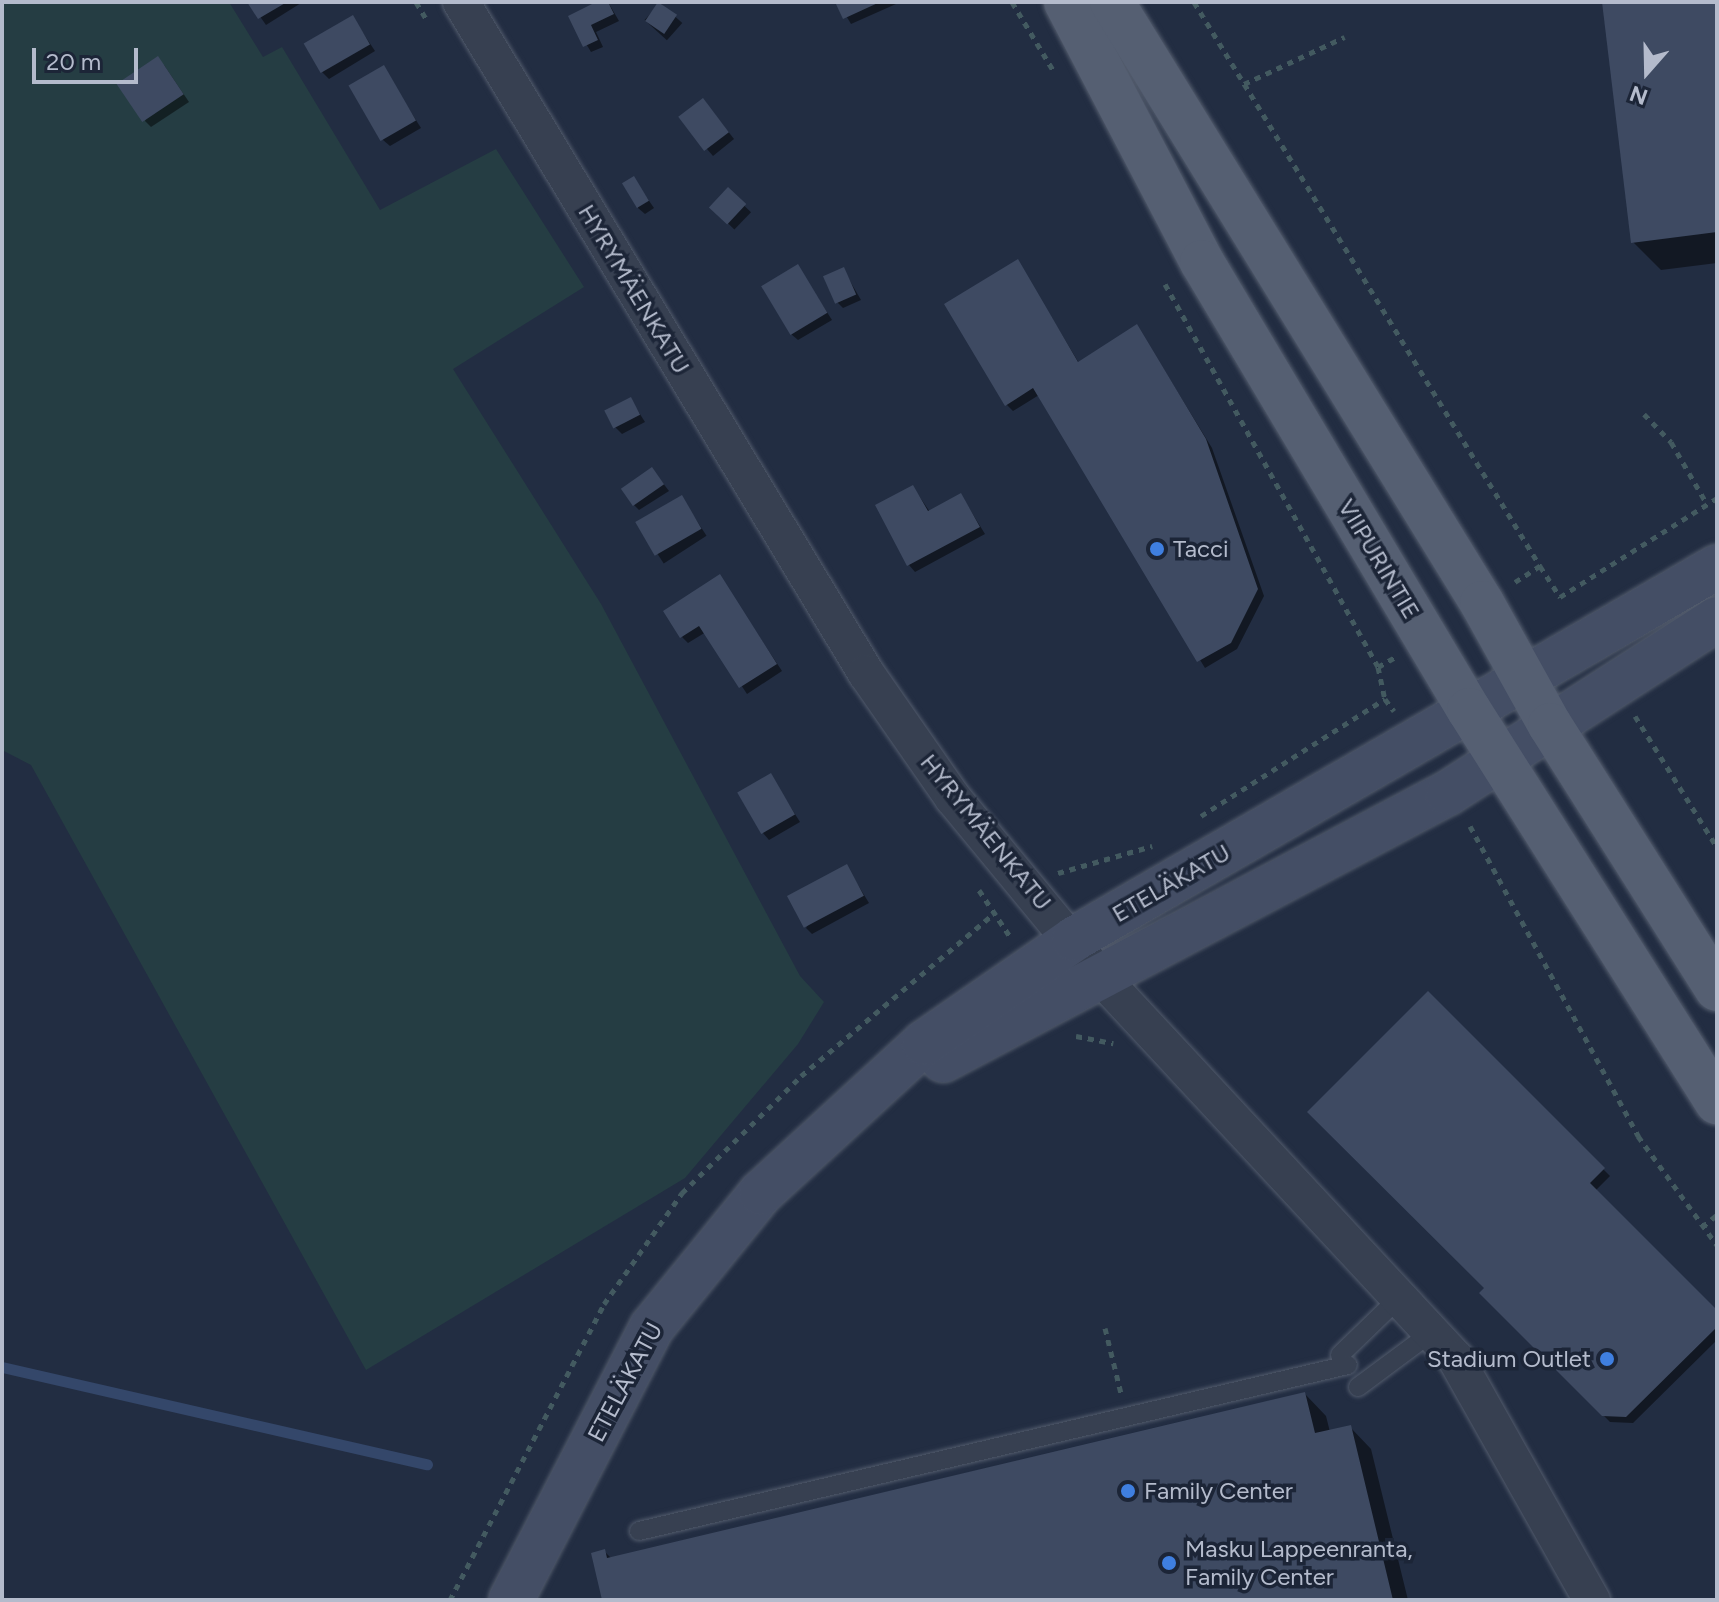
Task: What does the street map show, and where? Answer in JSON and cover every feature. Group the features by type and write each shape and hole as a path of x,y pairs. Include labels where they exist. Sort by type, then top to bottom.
{"main road":[{"name":"VIIPURINTIE","path":"1066,2 1202,262 1469,710 1717,1102"},
{"path":"1112,2 1482,603 1550,725 1717,989"},
{"name":"ETELÄKATU","path":"511,1600 652,1327 761,1193 924,1043 1074,939 1416,740 1525,681 1717,567"},
{"name":"ETELÄKATU","path":"840,1118 1098,974 1448,793 1717,619"}],"street":[{"name":"HYRYMÄENKATU","path":"461,2 866,673 953,798 1074,939 1098,974 1456,1359 1592,1600"}],"lane":[{"path":"639,1531 1127,1417 1344,1360 1400,1297"},
{"path":"1358,1387 1432,1332"}],"path":[{"path":"1012,2 1057,76"},
{"path":"1194,2 1540,566 1592,642"},
{"path":"1244,84 1345,37"},
{"path":"1159,273 1378,667 1385,699 1416,740"},
{"path":"1644,414 1671,442 1707,505"},
{"path":"1560,597 1717,498"},
{"path":"1482,603 1540,566"},
{"path":"1378,667 1426,638"},
{"path":"1614,683 1717,847"},
{"path":"1193,821 1385,699"},
{"path":"1448,793 1479,839 1638,1136 1717,1245"},
{"path":"1030,886 1100,858 1155,845"},
{"path":"1702,1227 1717,1215"},
{"path":"1105,1328 1127,1417"}],"green space":[{"path":"2,2 229,2 263,57 282,47 380,210 496,149 584,287 453,369 601,604 800,976 824,1002 798,1044 685,1178 366,1370 31,765 2,750"}],"building":[{"path":"247,2 287,2 258,19"},
{"path":"596,2 608,2 614,14 591,25 598,40 583,47 568,16"},
{"path":"658,2 677,15 664,34 645,21"},
{"path":"835,2 880,2 843,19"},
{"path":"1602,2 1717,2 1717,232 1631,243"},
{"path":"353,15 370,44 321,73 304,44"},
{"path":"158,56 184,94 142,122 117,84"},
{"path":"384,65 416,120 380,141 348,86"},
{"path":"703,98 729,132 704,151 678,117"},
{"path":"634,176 649,201 637,208 622,183"},
{"path":"728,187 746,204 727,225 709,207"},
{"path":"1018,259 1078,362 1137,324 1206,439 1258,589 1231,643 1197,662 1033,388 1005,406 944,304"},
{"path":"798,264 827,313 790,335 761,286"},
{"path":"844,267 856,294 835,304 823,276"},
{"path":"631,397 640,415 613,428 604,411"},
{"path":"652,467 664,484 633,506 621,489"},
{"path":"913,485 928,511 961,493 980,527 907,566 875,505"},
{"path":"682,495 702,529 655,556 635,522"},
{"path":"720,574 777,664 739,688 699,626 680,638 663,611"},
{"path":"771,773 795,815 761,834 737,792"},
{"path":"847,864 864,896 804,928 787,896"},
{"path":"1428,991 1605,1168 1590,1183 1717,1310 1717,1327 1626,1417 1602,1416 1479,1293 1484,1288 1307,1112"},
{"name":"Family Center","path":"1305,1392 1315,1433 1351,1425 1393,1600 602,1600 591,1553 605,1549 607,1558"}],"waterway":[{"path":"2,1367 427,1464"}],"place":[{"name":"Tacci","path":"1157,549"},
{"name":"Stadium Outlet","path":"1607,1359"},
{"name":"Family Center","path":"1128,1491"},
{"name":"Masku Lappeenranta, Family Center","path":"1169,1563"}]}
